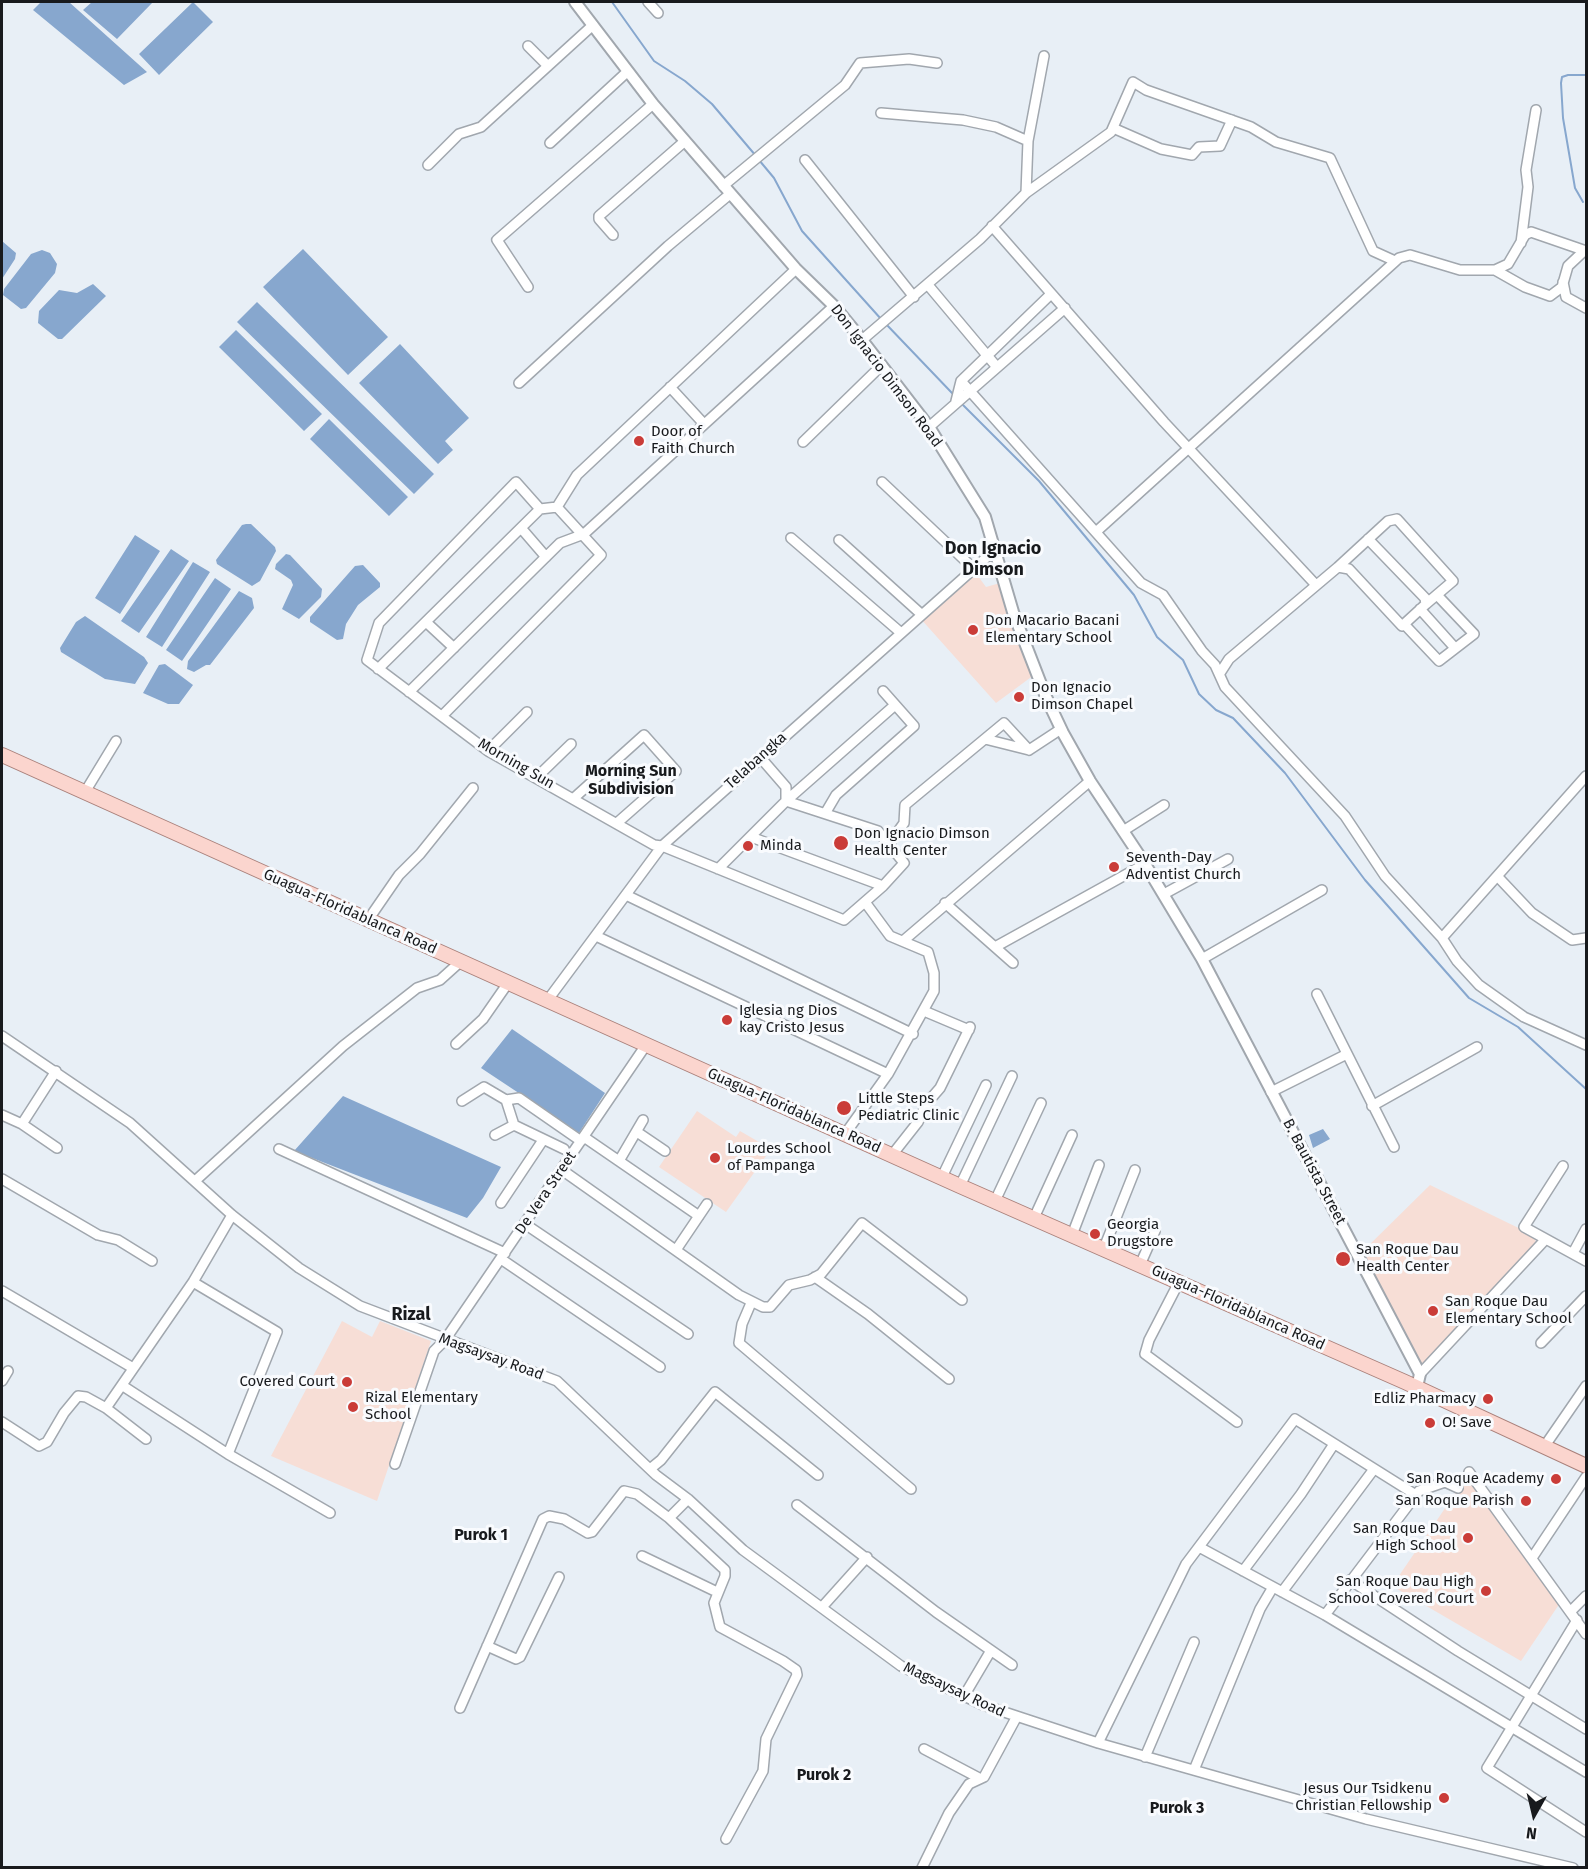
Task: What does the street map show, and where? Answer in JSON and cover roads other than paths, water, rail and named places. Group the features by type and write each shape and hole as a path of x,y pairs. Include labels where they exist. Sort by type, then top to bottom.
{"main road":[{"name":"Guagua-Floridablanca Road","path":"2,754 960,1186 1179,1282 1419,1381 1544,1447 1587,1466"}],"street":[{"name":"Don Ignacio Dimson Road","path":"575,2 653,104 796,269 834,306 929,428 984,517 996,549 1013,612 1046,697 1062,729 1090,782 1164,894 1202,959"},
{"path":"648,2 658,13"},
{"path":"428,165 459,134 481,127 593,25"},
{"path":"528,46 548,66"},
{"path":"1026,193 1028,141 1044,56"},
{"path":"519,383 727,190 750,162 845,85 860,63 909,59 937,63"},
{"path":"550,142 627,72"},
{"path":"862,340 980,239 1026,193 1111,132 1133,82 1146,90 1232,120 1276,142 1330,158 1373,250 1395,261"},
{"path":"528,287 497,240 653,104"},
{"path":"1521,243 1528,187 1526,170 1536,111"},
{"path":"881,113 963,120 996,127 1028,141"},
{"path":"1113,128 1161,149 1192,155 1200,147 1220,146 1232,120"},
{"path":"613,235 599,216 685,141"},
{"path":"805,160 914,297"},
{"path":"992,226 1189,447 1316,585"},
{"path":"1097,531 1395,261 1410,255 1460,270 1495,270 1508,264 1531,232 1585,251 1568,266 1562,287 1550,296 1531,290 1495,270"},
{"path":"557,507 577,475 796,269"},
{"path":"1563,282 1566,297 1587,308"},
{"path":"928,285 996,366"},
{"path":"956,401 961,381 986,354 1051,294"},
{"path":"409,692 560,543 584,534 834,306"},
{"path":"929,428 956,401 971,393 996,366 1065,308"},
{"path":"803,442 833,409 882,365"},
{"path":"961,381 1141,583 1163,595 1220,673 1225,687 1345,816 1384,876 1442,938 1457,961 1479,986 1524,1017 1587,1045"},
{"path":"670,387 704,424"},
{"path":"540,509 516,482 379,623 367,660 378,669 540,509 557,507"},
{"path":"882,482 974,568"},
{"path":"443,715 602,555 557,507"},
{"path":"1220,673 1229,659 1338,567 1388,521 1397,519 1453,581 1399,626 1349,569 1338,567"},
{"path":"521,528 546,557"},
{"path":"790,538 900,632"},
{"path":"1368,539 1425,598 1423,607"},
{"path":"839,540 921,614"},
{"name":"Telabangka","path":"547,1000 662,846 996,549"},
{"path":"1404,624 1439,661 1474,634 1437,595"},
{"path":"1423,607 1455,648"},
{"path":"426,622 454,648"},
{"name":"Morning Sun","path":"378,669 443,715 488,751 654,845 662,846 844,921 865,902"},
{"path":"826,812 836,795 914,726 883,691"},
{"path":"718,869 786,801 894,705"},
{"path":"488,751 527,712"},
{"path":"889,844 904,823 905,805 1004,723 1029,750"},
{"path":"984,739 1029,750 1062,729"},
{"path":"574,798 644,735 676,771 617,823"},
{"path":"85,792 116,741"},
{"path":"537,777 571,744"},
{"path":"760,757 786,788 786,801"},
{"path":"1442,938 1587,776"},
{"path":"903,941 1090,782"},
{"path":"368,920 399,875 420,854 473,788"},
{"path":"786,801 826,812 878,831 904,862 865,902 890,936 928,952 931,958 934,991 913,1034 888,1074 845,1134"},
{"path":"1123,831 1164,805"},
{"path":"751,837 883,886"},
{"path":"1164,894 1228,859"},
{"path":"995,947 1145,864"},
{"path":"1498,877 1532,913 1572,940 1587,938"},
{"path":"1202,959 1322,890"},
{"path":"626,895 913,1034"},
{"path":"945,903 1014,963"},
{"path":"596,936 888,1074"},
{"name":"B. Bautista Street","path":"1202,959 1419,1381"},
{"path":"195,1182 343,1046 417,988 440,980 460,962"},
{"path":"456,1044 483,1019 508,983"},
{"path":"1317,994 1394,1147"},
{"path":"892,1155 918,1122 923,1110 940,1088 970,1029 924,1011"},
{"name":"Magsaysay Road","path":"2,1036 130,1123 232,1215 299,1268 360,1306 445,1340 505,1359 557,1381 650,1469 688,1499 743,1550 823,1606 901,1666 1016,1718 1144,1757 1366,1819 1573,1868"},
{"name":"De Vera Street","path":"395,1464 434,1351 445,1340 562,1170 567,1151 583,1139 646,1045"},
{"path":"1372,1106 1477,1047"},
{"path":"1271,1092 1347,1054"},
{"path":"22,1124 56,1071"},
{"path":"960,1186 1012,1076"},
{"path":"942,1177 986,1085"},
{"path":"462,1101 484,1087 506,1100 519,1098 619,1161 699,1216"},
{"path":"506,1100 514,1125 567,1151"},
{"path":"995,1200 1041,1103"},
{"path":"2,1115 22,1124 57,1148"},
{"path":"619,1161 643,1120"},
{"path":"495,1135 514,1125"},
{"path":"637,1132 665,1151"},
{"path":"1034,1218 1072,1135"},
{"path":"501,1203 543,1140"},
{"path":"279,1149 503,1256 660,1366"},
{"path":"1072,1234 1099,1165"},
{"path":"1563,1167 1524,1227 1544,1241 1587,1261"},
{"path":"562,1170 752,1303 770,1307 789,1285 821,1274 862,1223 962,1300"},
{"path":"1104,1248 1135,1170"},
{"path":"2,1179 98,1234 118,1240 152,1261"},
{"path":"676,1250 707,1204"},
{"path":"105,1408 123,1386 193,1282 232,1215"},
{"path":"525,1224 688,1334"},
{"path":"1573,1253 1587,1229"},
{"path":"1140,1265 1155,1231"},
{"path":"1419,1381 1544,1241"},
{"path":"815,1277 868,1314 949,1379"},
{"path":"193,1282 277,1332 228,1454"},
{"path":"1179,1282 1149,1340 1145,1354 1237,1422"},
{"path":"2,1292 134,1368"},
{"path":"1541,1343 1587,1296"},
{"path":"752,1303 742,1324 739,1343 788,1388 911,1489"},
{"path":"2,1381 8,1371"},
{"path":"123,1386 228,1454 330,1513"},
{"path":"1544,1447 1587,1386"},
{"path":"650,1469 661,1460 715,1392 818,1475"},
{"path":"2,1422 39,1446 47,1442 64,1413 78,1396 86,1397 105,1408 146,1439"},
{"path":"1098,1743 1186,1564 1295,1419 1416,1495"},
{"path":"1243,1571 1335,1444"},
{"path":"1194,1770 1260,1609 1374,1469"},
{"path":"1469,1472 1587,1634"},
{"path":"1532,1558 1587,1477"},
{"path":"1325,1615 1416,1495 1433,1485 1445,1482 1458,1488"},
{"path":"460,1708 543,1519 549,1516 564,1519 588,1533 592,1532 624,1491 637,1494 669,1518 725,1570 725,1576 714,1603 720,1627 796,1670 797,1675 766,1739 763,1771 726,1839"},
{"path":"669,1518 688,1499"},
{"path":"797,1505 990,1652 1012,1665"},
{"path":"1199,1547 1325,1615 1587,1772"},
{"path":"642,1556 717,1592"},
{"path":"823,1606 867,1557"},
{"path":"487,1646 516,1659 520,1657 559,1577"},
{"path":"1350,1580 1458,1651 1587,1729"},
{"path":"1571,1611 1587,1596"},
{"path":"1577,1620 1487,1768 1587,1832"},
{"path":"1144,1757 1194,1642"},
{"path":"964,1696 990,1652"},
{"path":"922,1868 949,1813 969,1784 984,1777 1016,1718"},
{"path":"924,1749 979,1778"}],"water":[{"path":"41,2 69,2 147,72 124,85 33,10"},
{"path":"92,2 153,2 117,39 83,10"},
{"path":"193,2 213,22 159,75 139,54"},
{"path":"2,241 16,253 15,259 2,279"},
{"path":"303,249 388,337 348,375 263,287"},
{"path":"42,250 50,253 57,264 55,273 26,308 21,309 3,295 4,289 31,254"},
{"path":"93,284 106,296 62,339 58,339 38,323 39,311 59,290 77,293"},
{"path":"257,302 434,474 414,494 237,322"},
{"path":"236,330 322,414 304,431 219,347"},
{"path":"400,344 469,418 445,441 453,450 438,464 359,383"},
{"path":"329,419 408,497 389,516 310,439"},
{"path":"251,524 275,547 276,551 260,581 252,586 217,564 216,560 242,525"},
{"path":"135,535 160,551 120,614 95,598"},
{"path":"171,549 189,561 139,633 121,621"},
{"path":"286,554 290,555 322,589 321,597 299,619 282,609 293,585 291,580 275,569 276,564"},
{"path":"193,562 210,572 162,647 146,637"},
{"path":"363,565 380,583 380,587 358,605 346,624 343,639 337,640 310,622 310,617 355,566"},
{"path":"215,578 231,589 182,661 166,650"},
{"path":"239,591 252,598 254,608 210,665 194,672 187,669 188,661"},
{"path":"85,616 144,657 148,663 135,684 105,679 61,652 60,648 76,622"},
{"path":"165,664 193,685 179,704 168,704 143,693 159,665"},
{"path":"512,1029 605,1093 579,1133 481,1068"},
{"path":"343,1096 501,1167 483,1198 467,1218 294,1151"},
{"path":"1323,1129 1330,1139 1313,1148 1309,1135"}],"waterway":[{"path":"612,2 654,61 685,81 712,104 756,156"},
{"path":"1583,202 1575,188 1563,118 1561,83 1562,77 1568,75 1586,75"},
{"path":"759,160 774,178 802,231 881,319"},
{"path":"885,323 952,393"},
{"path":"962,404 1039,481 1134,595 1157,637 1183,660 1199,694 1216,710 1233,718 1285,773 1365,880 1469,998 1518,1027 1586,1089"}],"place":[{"name":"Door of Faith Church","path":"639,441"},
{"name":"Don Macario Bacani Elementary School","path":"973,630"},
{"name":"Don Ignacio Dimson Chapel","path":"1019,697"},
{"name":"Don Ignacio Dimson Health Center","path":"841,843"},
{"name":"Minda","path":"748,846"},
{"name":"Seventh-Day Adventist Church","path":"1114,867"},
{"name":"Iglesia ng Dios kay Cristo Jesus","path":"727,1020"},
{"name":"Little Steps Pediatric Clinic","path":"844,1108"},
{"name":"Lourdes School of Pampanga","path":"715,1158"},
{"name":"Georgia Drugstore","path":"1095,1234"},
{"name":"San Roque Dau Health Center","path":"1343,1259"},
{"name":"San Roque Dau Elementary School","path":"1433,1311"},
{"name":"Covered Court","path":"347,1382"},
{"name":"Edliz Pharmacy","path":"1488,1399"},
{"name":"Rizal Elementary School","path":"353,1407"},
{"name":"O! Save","path":"1430,1423"},
{"name":"San Roque Academy","path":"1556,1479"},
{"name":"San Roque Parish","path":"1526,1501"},
{"name":"San Roque Dau High School","path":"1468,1538"},
{"name":"San Roque Dau High School Covered Court","path":"1486,1591"},
{"name":"Jesus Our Tsidkenu Christian Fellowship","path":"1444,1798"}],"district":[{"name":"Don Ignacio Dimson","path":"993,559"},
{"name":"Morning Sun Subdivision","path":"631,781"},
{"name":"Rizal","path":"411,1315"},
{"name":"Purok 1","path":"481,1536"},
{"name":"Purok 2","path":"824,1776"},
{"name":"Purok 3","path":"1177,1809"}]}
